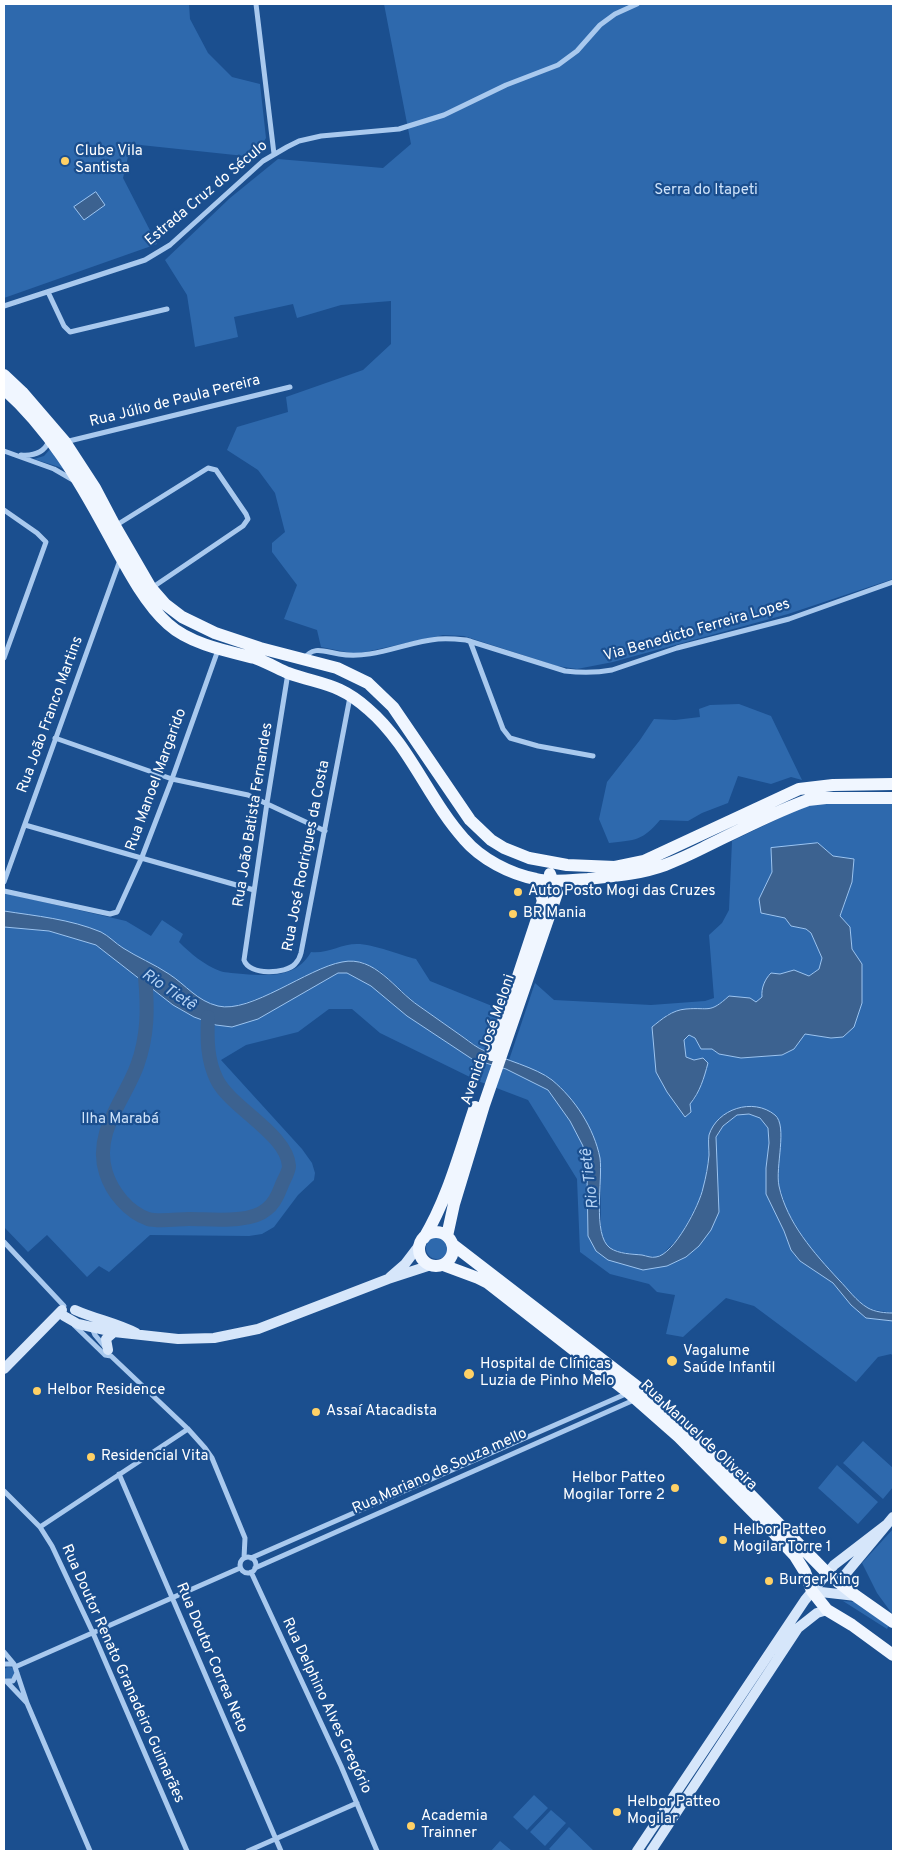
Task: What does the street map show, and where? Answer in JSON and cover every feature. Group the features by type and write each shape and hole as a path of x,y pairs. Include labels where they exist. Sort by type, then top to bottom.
{"main road":[{"path":"4,374 29,399 65,442 95,488 151,588 165,604 182,617 215,633 260,648 337,668 357,677 377,690 393,707 470,820 480,831 504,848 529,858 567,865 615,867 644,861 799,789 833,785 893,784"},
{"path":"4,389 50,438 82,486 121,557 155,612 170,626 218,649 258,659 288,673 335,686 351,694 374,714 398,740 451,823 471,846 477,852 510,871 537,880 616,877 668,864 808,800 893,798"},
{"path":"539,860 553,880"},
{"name":"Avenida José Meloni","path":"503,1038 543,901 537,880"},
{"name":"Avenida José Meloni","path":"388,1279 404,1264 423,1240 448,1186 481,1103 557,893 553,880"},
{"name":"Avenida José Meloni","path":"450,1240 454,1204 481,1103"},
{"path":"438,1232 450,1240 453,1249 451,1258 437,1265 422,1259 420,1248 423,1240 433,1233 438,1232"},
{"name":"Rua Manuel de Oliveira","path":"450,1240 674,1417 825,1571 893,1622"},
{"name":"Avenida José Meloni","path":"137,1333 178,1339 207,1339 229,1336 258,1328 388,1279 437,1265"},
{"name":"Rua Manuel de Oliveira","path":"437,1265 488,1283 632,1396 679,1437 769,1528 800,1563 812,1591 827,1610"},
{"path":"4,1369 46,1327 67,1312 78,1324 92,1322 122,1326 137,1333"},
{"path":"92,1322 114,1332 137,1333"},
{"path":"109,1353 106,1339 114,1332"},
{"path":"637,1851 825,1571 890,1521"},
{"path":"838,1582 890,1521"},
{"path":"812,1591 856,1596"},
{"path":"651,1851 798,1628 817,1613 827,1610 852,1625 893,1655"},
{"path":"878,1644 893,1648"}],"street":[{"path":"256,4 274,154"},
{"name":"Estrada Cruz do Século","path":"4,306 145,260 160,252 177,239 263,160 299,141 321,136 399,129 444,115 506,85 558,65 577,51 600,25 615,14 637,4"},
{"path":"48,292 64,326 70,332 167,309"},
{"name":"Rua Júlio de Paula Pereira","path":"65,442 290,387"},
{"path":"15,455 27,456 38,453 44,450 50,438"},
{"path":"4,451 54,469 82,486"},
{"path":"115,526 208,468 216,470 246,514 248,518 243,526 151,588"},
{"path":"4,510 37,533 46,542 4,658"},
{"name":"Rua João Franco Martins","path":"4,882 121,557"},
{"name":"Via Benedicto Ferreira Lopes","path":"303,660 308,653 316,650 362,656 437,639 452,639 470,641 493,650 564,671 603,672 677,648 789,619 893,582"},
{"path":"470,641 503,729 510,738 538,746 593,756"},
{"name":"Rua Manoel Margarido","path":"4,891 110,914 118,910 142,857 172,779 218,649"},
{"name":"Rua João Batista Fernandes","path":"244,960 288,673"},
{"name":"Rua José Rodrigues da Costa","path":"244,960 248,968 262,971 283,970 291,968 302,954 351,694"},
{"path":"55,738 172,779 248,795 325,831"},
{"path":"25,825 254,890"},
{"path":"4,1242 104,1355 109,1353"},
{"path":"92,1322 95,1335 109,1353 206,1448 212,1458 245,1538 244,1558 240,1563 240,1568"},
{"name":"Rua Mariano de Souza mello","path":"251,1558 632,1396"},
{"name":"Rua Mariano de Souza mello","path":"253,1570 632,1396"},
{"path":"40,1527 188,1429"},
{"name":"Rua Doutor Correa Neto","path":"119,1474 281,1851"},
{"name":"Rua Doutor Renato Granadeiro Guimarães","path":"4,1491 40,1527 52,1546 93,1633 187,1851"},
{"path":"240,1568 245,1572 253,1570 255,1562 251,1558 244,1558"},
{"path":"4,1664 15,1668 240,1568"},
{"name":"Rua Delphino Alves Gregório","path":"253,1570 377,1851"},
{"path":"4,1652 15,1668 27,1703 90,1851"},
{"path":"15,1668 15,1678 6,1682 27,1703"},
{"path":"248,1851 357,1803"}],"green space":[{"name":"Clube Vila Santista","path":"4,4 189,4 190,19 208,53 232,77 260,84 266,138 254,157 131,144 123,178 157,244 4,298"},
{"name":"Serra do Itapeti","path":"384,4 893,4 893,579 788,614 613,662 577,669 557,666 464,636 443,635 356,654 321,647 317,630 284,619 297,585 272,552 272,543 285,532 275,493 258,470 227,450 237,427 288,412 286,397 363,370 391,344 391,301 341,305 297,318 293,304 234,317 238,337 195,347 187,295 165,260 230,198 278,159 383,168 411,144"},
{"path":"51,448 69,472 34,459 44,456"},
{"path":"739,704 771,716 802,780 791,777 771,784 738,776 728,803 702,813 688,821 660,820 643,836 609,843 599,819 607,782 654,719 675,720 700,717 699,709 710,705"},
{"path":"836,802 892,803 893,805 893,1313 869,1309 855,1298 813,1253 787,1211 779,1185 777,1166 781,1143 766,1110 746,1107 734,1110 710,1134 703,1193 681,1235 663,1254 656,1257 620,1252 609,1248 603,1240 601,1228 600,1159 550,1078 509,1060 535,983 554,1000 651,1005 705,1001 714,998 709,935 722,923 729,910 732,841 812,804","holes":["818,843 833,856 854,859 852,882 840,917 850,927 852,949 862,964 831,1038 805,1034 794,1049 782,1055 741,1058 719,1054 712,1049 701,1049 695,1038 689,1035 684,1040 686,1057 694,1060 703,1058 696,1097 690,1104 666,1015 683,1009 712,1008 729,996 756,1002 762,997 771,973 780,974 794,970 808,976 819,969 822,958 811,933 806,929 791,926 785,918 774,914 759,899 772,872 771,849"]},
{"path":"4,893 126,921 151,936 162,920 183,934 179,942 193,954 208,965 225,972 263,975 282,974 298,967 311,952 323,952 351,944 371,946 416,959 430,981 502,1010 488,1052 482,1050 414,1002 380,971 362,962 231,1008 216,1006 196,997 169,974 123,948 103,933 4,911"},
{"name":"Ilha Marabá","path":"4,927 49,931 96,945 173,1005 194,1017 216,1025 232,1027 338,973 347,973 371,986 407,1016 472,1059 506,1069 548,1090 570,1121 583,1146 587,1176 608,1260 686,1257 716,1153 716,1138 723,1126 737,1115 749,1114 760,1118 768,1128 769,1143 766,1168 791,1250 800,1261 833,1283 851,1305 866,1318 893,1321 893,1356 891,1354 878,1357 856,1382 754,1306 726,1298 683,1337 666,1334 675,1295 657,1292 649,1284 610,1274 580,1252 577,1179 528,1100 478,1081 380,1033 352,1009 329,1009 298,1032 246,1045 221,1060 302,1149 312,1163 315,1173 314,1180 298,1195 274,1227 262,1234 249,1236 150,1235 109,1272 99,1266 87,1277 47,1235 28,1252 4,1227"},
{"path":"437,1237 445,1240 448,1248 445,1256 437,1259 429,1256 426,1248 429,1240"},
{"path":"863,1441 893,1468 893,1487 883,1499 843,1463"},
{"path":"837,1465 878,1502 858,1524 818,1488"},
{"path":"893,1529 893,1615 877,1593 862,1563"},
{"path":"843,1601 856,1602 889,1625 887,1629"},
{"path":"9,1667 15,1673 9,1679 3,1673"},
{"path":"534,1795 548,1808 527,1830 513,1817"},
{"path":"551,1810 566,1823 545,1846 530,1832"},
{"path":"569,1827 594,1851 552,1851 549,1849"},
{"path":"500,1841 512,1851 491,1851"}],"water":[{"path":"96,192 105,205 84,220 74,207"},
{"path":"818,843 833,856 854,859 852,882 840,916 850,927 852,949 862,964 862,1003 854,1027 843,1037 831,1038 805,1034 794,1049 782,1055 741,1058 719,1054 712,1049 701,1049 695,1038 689,1035 684,1040 686,1057 694,1060 703,1058 708,1063 699,1090 690,1104 691,1112 685,1117 667,1092 656,1072 652,1027 676,1011 709,1009 729,996 750,998 756,1002 762,997 764,984 771,973 780,974 794,970 809,976 819,969 822,958 811,933 806,929 791,926 785,918 761,913 759,899 772,872 771,848"},
{"name":"Rio Tietê","path":"4,911 65,921 101,932 123,948 175,978 198,997 218,1006 231,1007 246,1003 328,966 342,962 354,961 375,969 419,1006 476,1047 546,1076 576,1105 593,1136 600,1158 599,1206 601,1231 610,1248 621,1253 656,1257 671,1248 692,1216 701,1195 708,1163 709,1135 713,1126 728,1112 737,1108 757,1107 766,1110 775,1115 779,1120 781,1137 779,1186 783,1200 795,1225 820,1259 856,1298 871,1309 893,1313 893,1321 866,1318 851,1305 833,1283 800,1261 791,1250 766,1194 768,1128 760,1118 749,1114 737,1115 723,1126 716,1137 719,1212 711,1230 699,1246 686,1257 667,1266 643,1270 608,1260 596,1251 588,1236 587,1176 583,1146 570,1121 548,1090 506,1069 472,1059 407,1016 371,986 347,973 338,973 258,1019 232,1027 216,1025 194,1017 173,1005 96,945 49,931 4,927"}],"waterway":[{"name":"Rio Tietê","path":"145,977 147,1011 141,1055 107,1131 103,1158 106,1173 117,1194 134,1212 148,1219 230,1220 260,1214 272,1205 288,1171 289,1166 286,1154 279,1143 234,1101 217,1080 211,1065 208,1049 208,1017"}],"place":[{"name":"Clube Vila Santista","path":"65,161"},
{"name":"Auto Posto Mogi das Cruzes","path":"518,892"},
{"name":"BR Mania","path":"513,914"},
{"name":"Vagalume Saúde Infantil","path":"672,1361"},
{"name":"Hospital de Clínicas Luzia de Pinho Melo","path":"469,1374"},
{"name":"Helbor Residence","path":"37,1391"},
{"name":"Assaí Atacadista","path":"316,1412"},
{"name":"Residencial Vita","path":"91,1457"},
{"name":"Helbor Patteo Mogilar Torre 2","path":"675,1488"},
{"name":"Helbor Patteo Mogilar Torre 1","path":"723,1540"},
{"name":"Burger King","path":"769,1581"},
{"name":"Helbor Patteo Mogilar","path":"617,1812"},
{"name":"Academia Trainner","path":"411,1826"}]}
